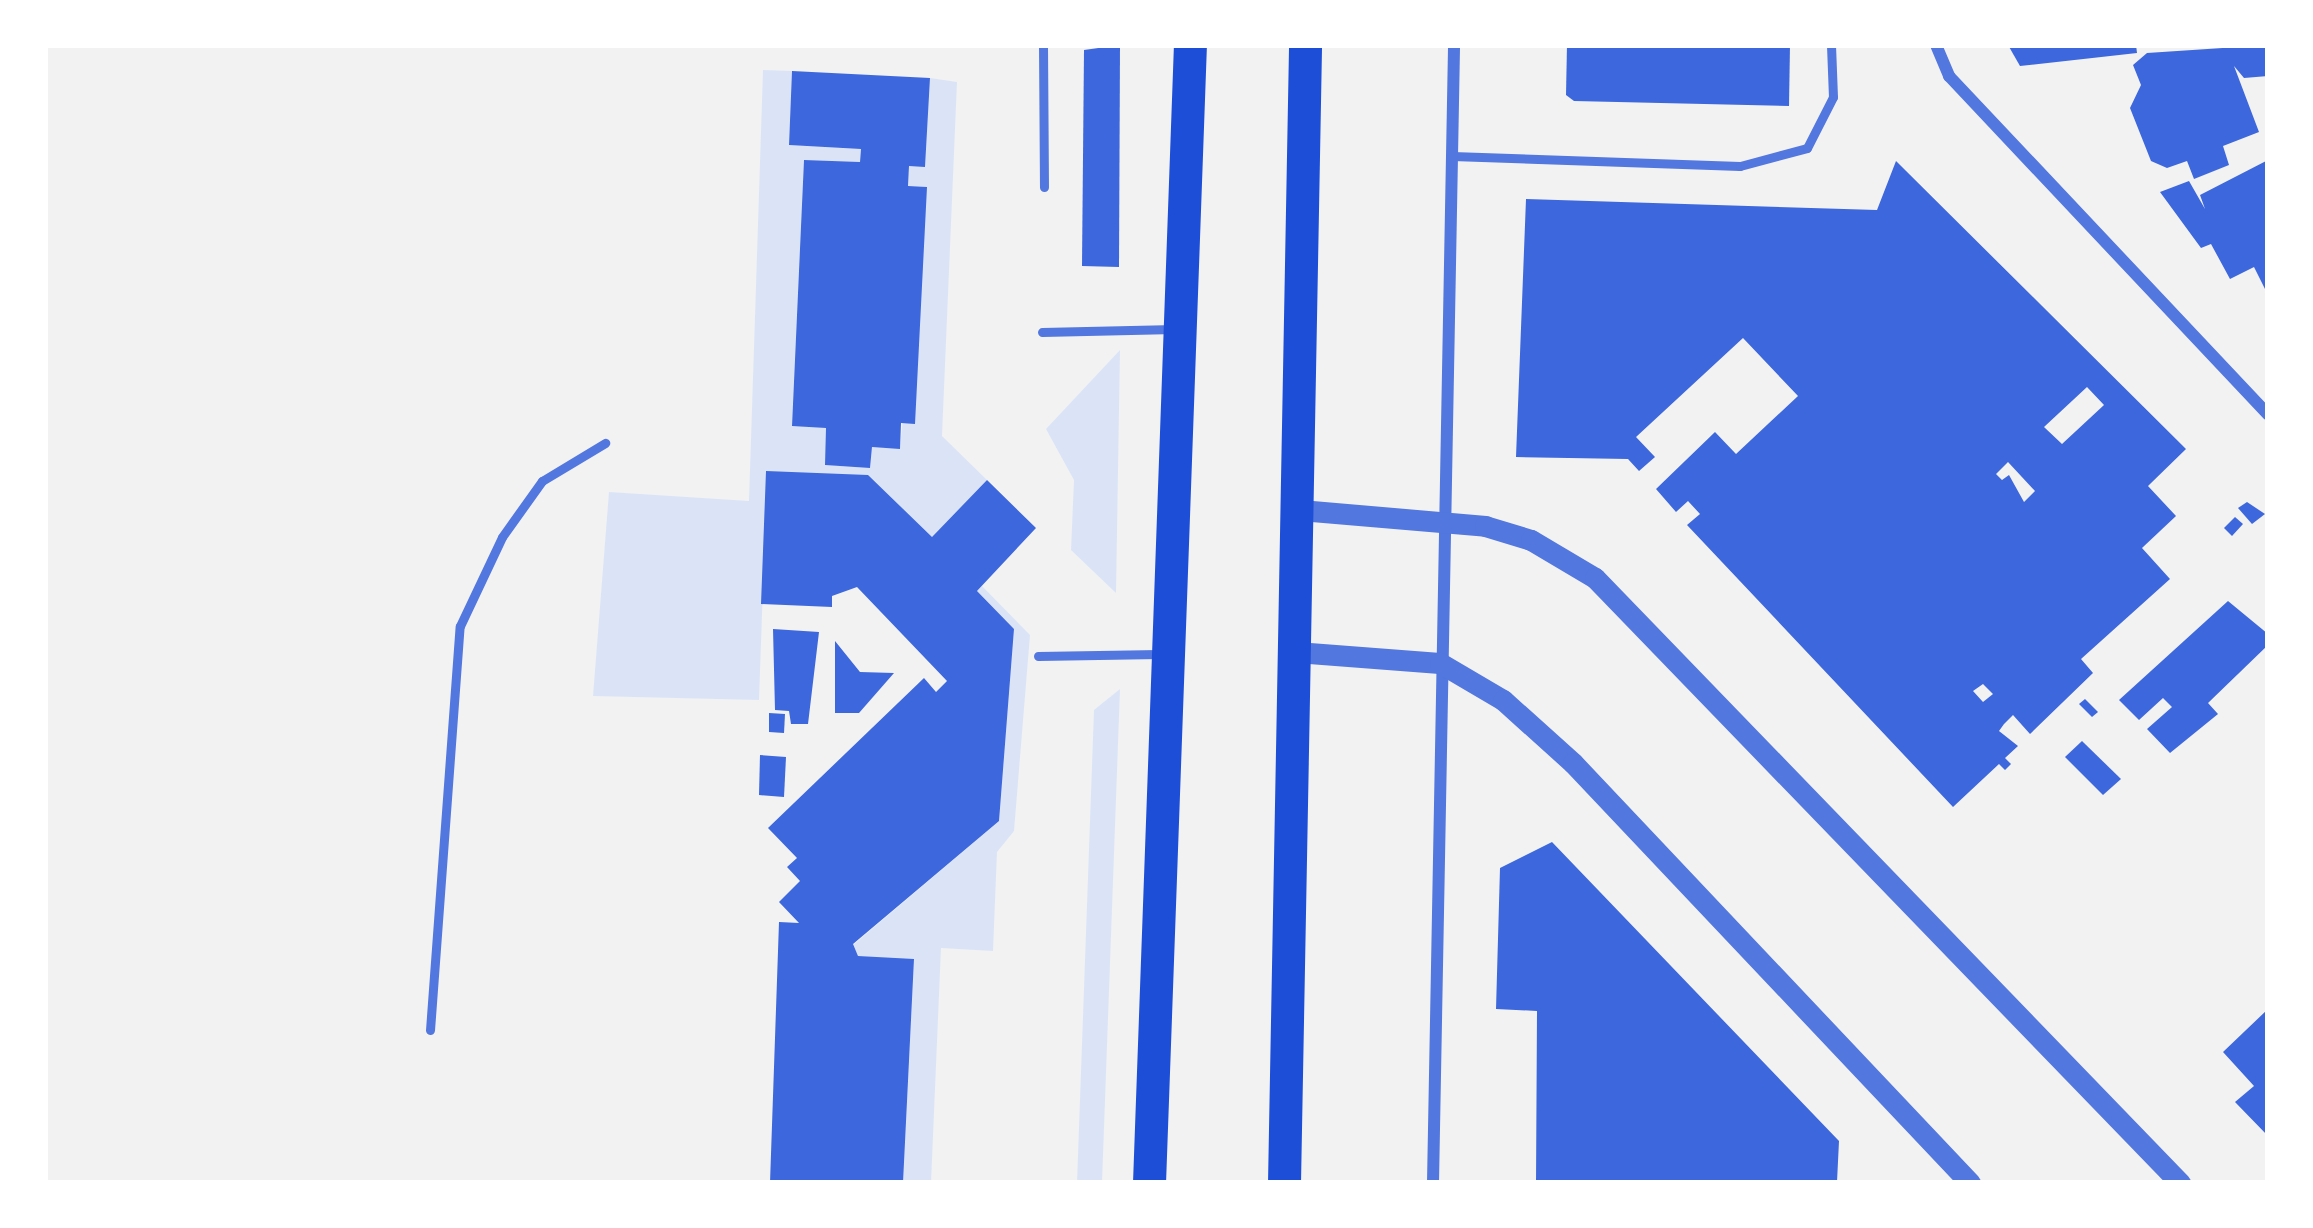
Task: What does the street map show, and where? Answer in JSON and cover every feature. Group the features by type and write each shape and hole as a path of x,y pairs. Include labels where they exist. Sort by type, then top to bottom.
{"highway":[{"path":"1149,1183 1190,45"},
{"path":"1284,1183 1305,45"}],"street":[{"path":"1433,1183 1454,45"},
{"path":"1936,45 1949,76 2268,414"},
{"path":"1300,510 1445,519 1531,540 1595,578 2180,1183"},
{"path":"1296,652 1441,663 1503,700 1573,763 1970,1183"}],"lane":[{"path":"1043,45 1044,187"},
{"path":"1452,156 1740,166 1807,148 1833,98 1831,45"},
{"path":"1042,332 1180,329"},
{"path":"430,1030 460,626 502,537 542,481 605,443"},
{"path":"1038,656 1169,653"}],"shaded area":[{"path":"763,70 792,71 789,145 861,149 860,162 804,160 792,425 826,428 826,465 870,468 872,447 900,448 926,187 908,186 909,166 925,166 930,78 957,82 942,436 987,480 932,537 767,471 759,700 593,696 609,492 749,501"},
{"path":"1120,350 1116,593 1071,550 1074,480 1046,429"},
{"path":"982,586 1030,635 1014,831 997,852 993,951 941,948 931,1183 903,1183 914,960 858,956 853,945 999,821 1014,629 977,591"},
{"path":"1120,689 1102,1183 1077,1183 1094,710"}],"building":[{"path":"1120,45 1119,267 1082,266 1084,50"},
{"path":"1567,45 1790,45 1789,106 1574,101 1566,95"},
{"path":"2008,45 2136,45 2137,53 2020,66"},
{"path":"2268,45 2268,76 2244,78 2234,66 2259,132 2223,146 2229,165 2194,179 2187,161 2167,168 2151,161 2130,108 2141,85 2133,65 2147,53"},
{"path":"792,71 930,78 925,167 909,166 908,186 927,187 915,424 901,423 900,449 872,447 870,468 825,465 826,428 792,426 804,160 860,162 861,149 789,145"},
{"path":"2268,160 2268,295 2254,267 2230,279 2211,244 2201,248 2160,192 2189,181 2205,209 2200,195"},
{"path":"1896,161 2186,449 2148,486 2176,516 2142,548 2170,579 2081,659 2093,673 2030,734 2013,715 2004,724 1999,731 2018,746 2005,758 2011,764 2005,770 1999,764 1953,807 1687,525 1700,514 1688,501 1676,512 1656,489 1715,432 1736,454 1798,396 1743,338 1636,437 1655,457 1639,471 1628,459 1516,457 1526,199 1877,210","holes":["2087,387 2104,405 2062,444 2044,427","2008,462 2035,491 2024,502 2009,475 2002,480 1996,474","1983,684 1993,694 1983,702 1973,691"]},
{"path":"766,471 868,475 932,537 987,480 1036,528 977,591 1014,629 999,821 853,944 858,956 914,959 903,1183 770,1183 779,922 799,923 779,902 800,881 787,867 797,858 768,828 924,678 936,692 947,681 857,587 832,596 832,607 761,604"},
{"path":"2247,502 2265,514 2252,524 2238,508"},
{"path":"2235,517 2243,524 2232,536 2224,528"},
{"path":"2228,601 2268,634 2268,645 2208,703 2218,714 2170,753 2147,729 2172,707 2163,698 2139,720 2119,700"},
{"path":"773,629 819,632 808,724 791,724 789,711 775,710"},
{"path":"835,641 860,672 894,673 859,713 835,713"},
{"path":"2085,699 2098,712 2092,717 2079,704"},
{"path":"769,713 785,714 784,733 769,732"},
{"path":"2082,741 2121,779 2103,795 2065,757"},
{"path":"760,755 786,757 784,797 759,795"},
{"path":"1552,842 1839,1141 1837,1182 1536,1183 1537,1011 1496,1009 1500,868"},
{"path":"2268,1009 2268,1136 2235,1102 2254,1086 2223,1052"}]}
